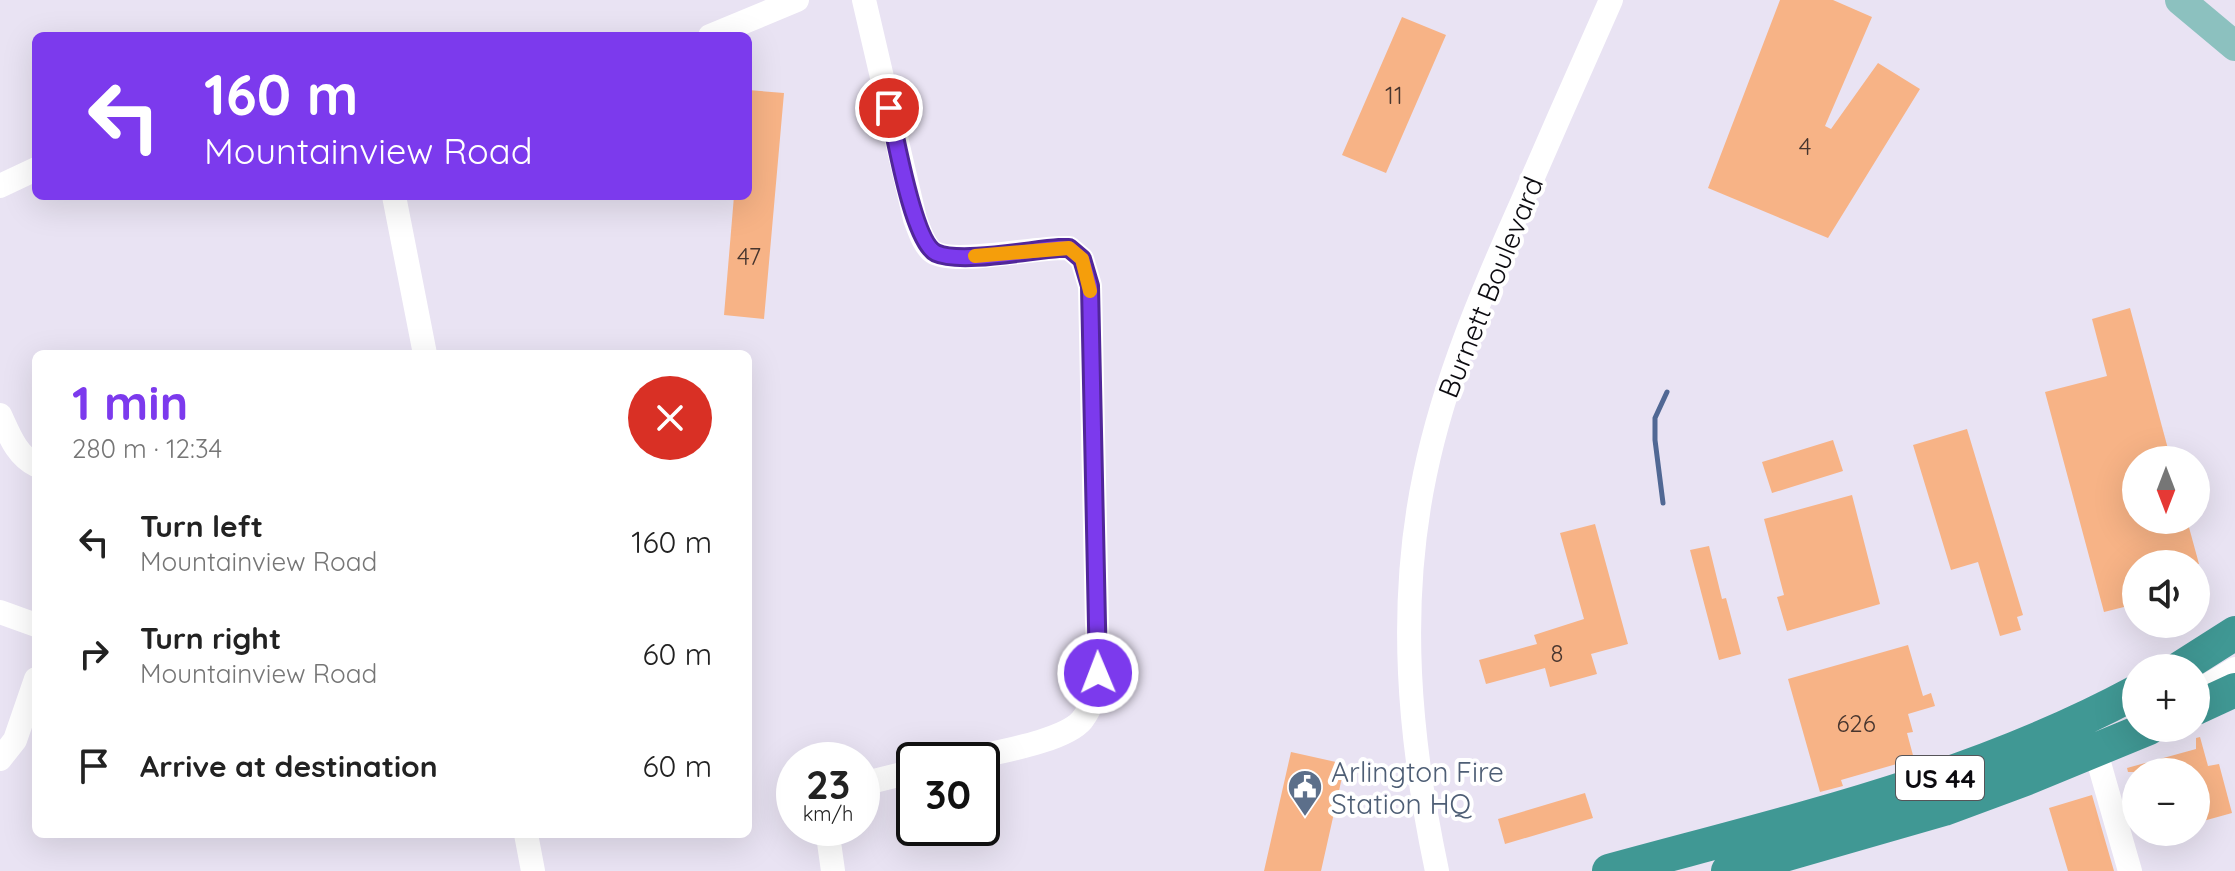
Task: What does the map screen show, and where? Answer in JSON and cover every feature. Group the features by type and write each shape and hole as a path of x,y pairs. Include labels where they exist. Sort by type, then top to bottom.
{"highway":[{"path":"2210,655 2232,645"},
{"path":"2210,702 2235,690"},
{"name":"US 44","path":"1609,871 1943,777 2029,744 2122,699"},
{"name":"US 44","path":"1728,871 1944,809 2122,738"}],"main road":[{"path":"2180,0 2235,46"}],"street":[{"path":"720,32 797,0"},
{"path":"864,0 915,219 933,252 956,257 1069,248 1082,259 1090,286 1098,673 1095,694 1080,723 1063,733 1000,750"},
{"name":"Burnett Boulevard","path":"1437,871 1415,753 1408,651 1411,579 1425,476 1444,400 1468,327 1611,0"},
{"path":"0,186 32,171"},
{"path":"395,200 424,350"},
{"path":"0,415 15,447 32,463"},
{"path":"0,612 32,624"},
{"path":"2210,674 2232,645"},
{"path":"0,759 6,755 19,730 32,691"},
{"path":"2122,734 2095,749 2130,871"},
{"path":"527,838 533,871"},
{"path":"830,846 833,871"}],"building":[{"path":"1780,0 1833,0 1872,17 1825,126 1831,129 1878,63 1920,89 1828,238 1708,188"},
{"path":"1402,17 1446,35 1386,173 1342,155"},
{"path":"752,90 784,93 764,319 724,315 734,200 752,200"},
{"path":"2130,308 2167,446 2122,446 2122,534 2191,534 2195,550 2122,550 2122,608 2104,612 2045,392 2107,376 2092,319"},
{"path":"1967,429 2023,615 2017,617 2021,630 2000,636 1978,562 1951,570 1913,445"},
{"path":"1833,440 1843,471 1772,493 1762,462"},
{"path":"1852,495 1880,604 1787,631 1777,597 1784,595 1764,519"},
{"path":"1595,524 1628,644 1591,654 1597,674 1550,687 1545,668 1486,684 1479,660 1537,644 1534,635 1584,619 1560,533"},
{"path":"1709,546 1722,599 1726,598 1741,654 1719,660 1690,550"},
{"path":"1908,645 1923,696 1931,693 1935,706 1908,714 1913,732 1907,733 1914,759 1841,780 1843,786 1820,792 1788,679"},
{"path":"2196,742 2201,742 2206,758 2163,758 2196,749"},
{"name":"Arlington Fire Station HQ","path":"1291,752 1345,764 1321,871 1264,871"},
{"path":"2219,764 2232,813 2210,819 2210,766"},
{"path":"1585,793 1593,818 1505,844 1498,819"},
{"path":"2092,795 2114,871 2068,871 2049,808"}],"waterway":[{"path":"1663,503 1655,418 1667,392"}],"slow traffic":[{"path":"975,256 1069,248 1082,259 1090,291"}],"place":[{"name":"Arlington Fire Station HQ","path":"1305,818"}],"route":[{"path":"889,108 915,219 933,252 956,257 1069,248 1082,259 1090,286 1098,673"}]}
